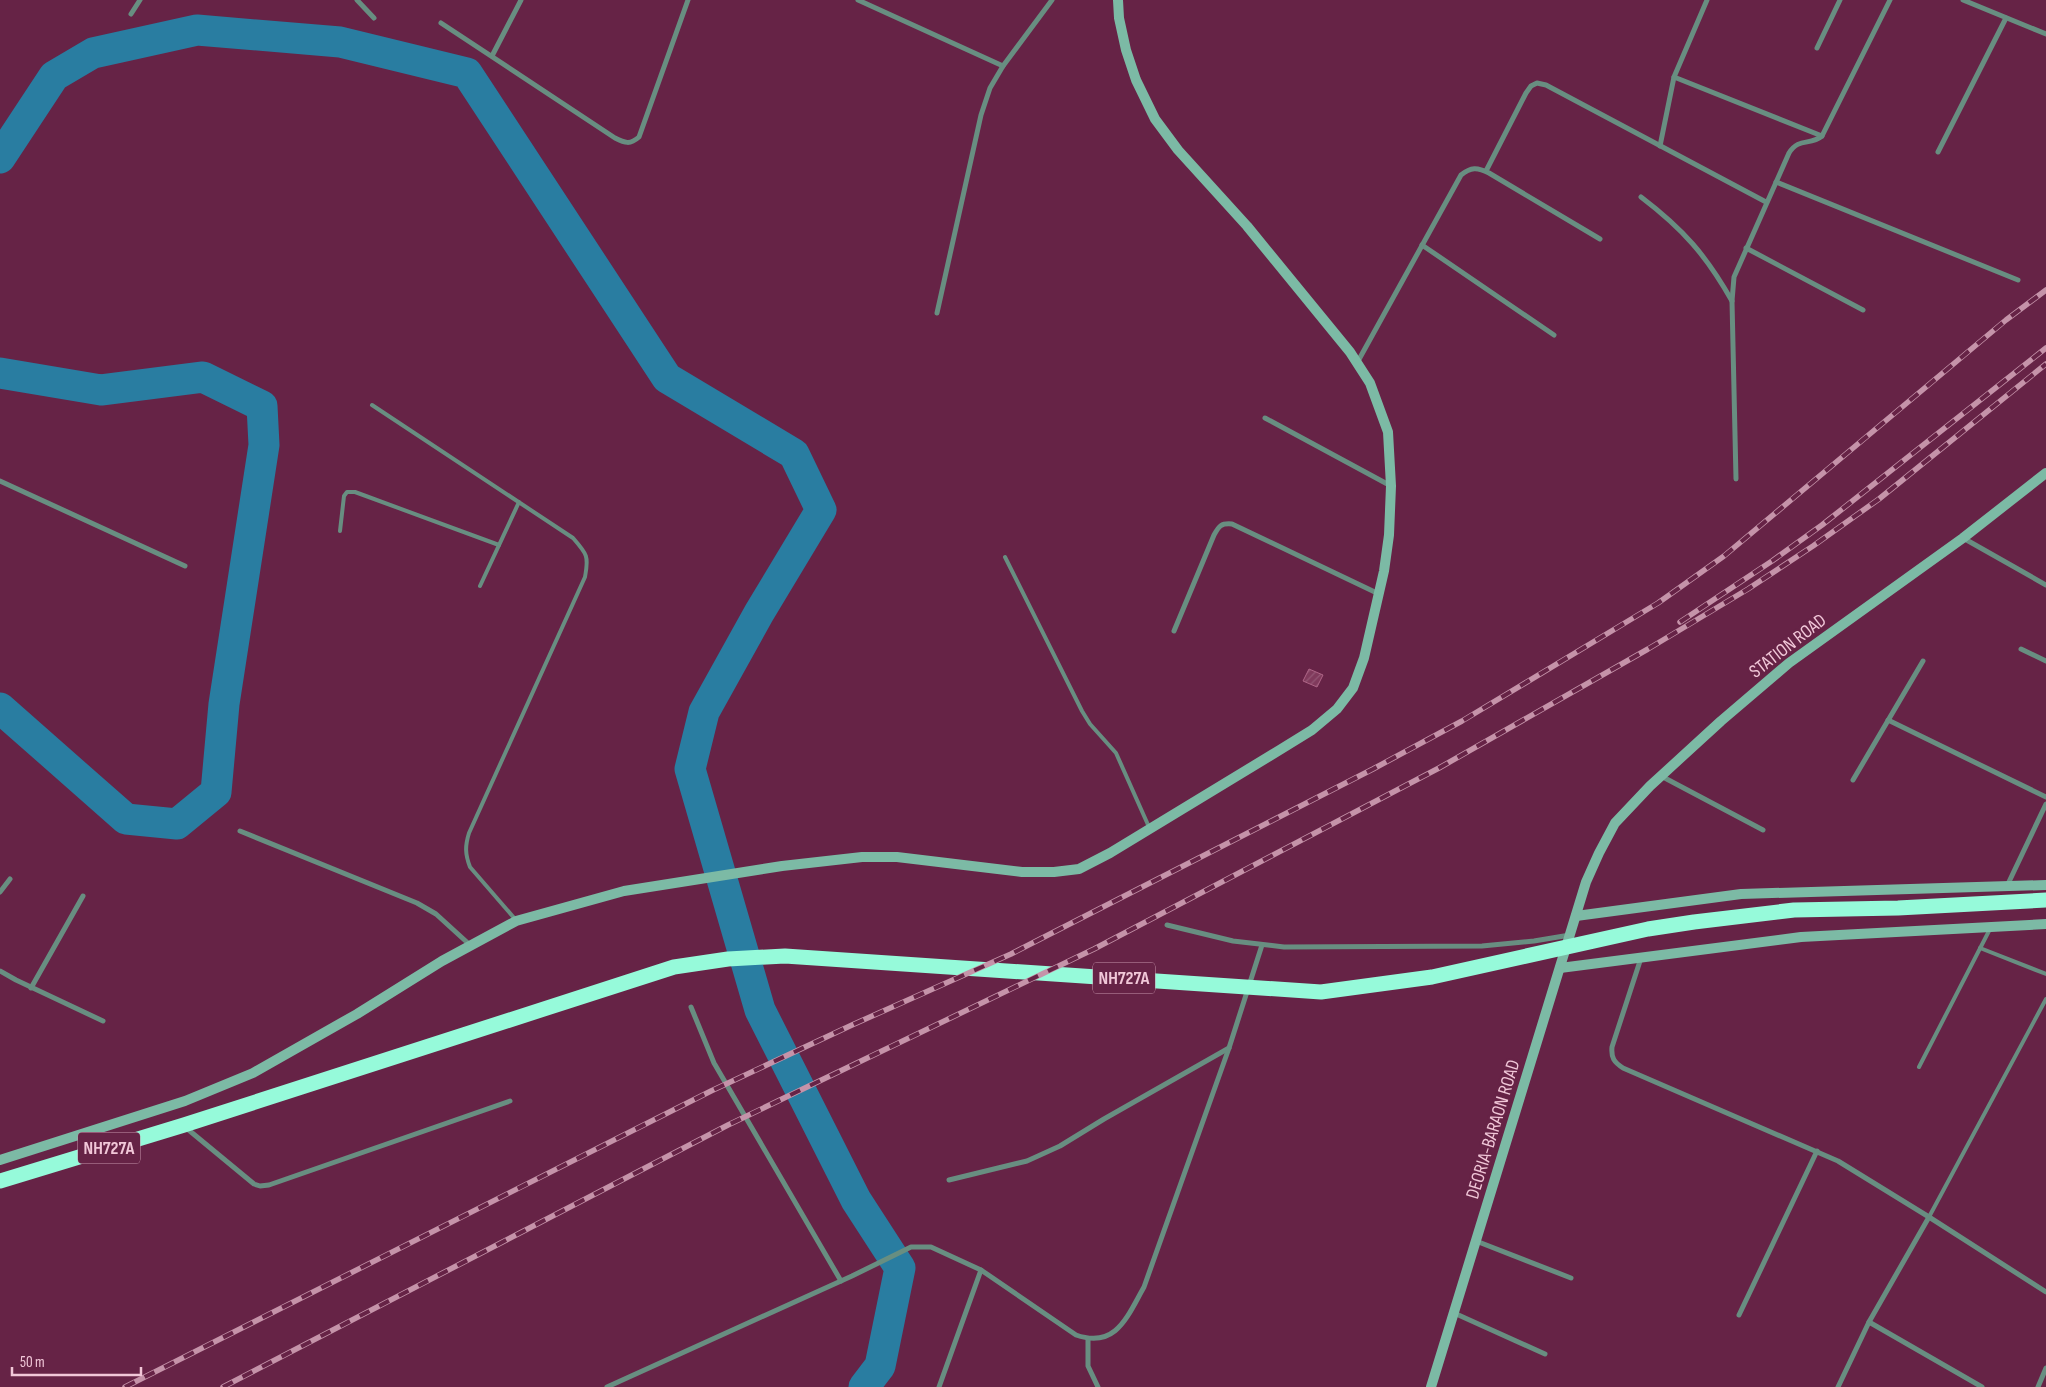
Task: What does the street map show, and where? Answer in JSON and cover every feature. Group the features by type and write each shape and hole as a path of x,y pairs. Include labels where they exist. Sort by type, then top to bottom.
{"highway":[{"name":"NH727A","path":"0,1181 184,1125 674,967 728,959 785,956 1321,992 1432,977 1648,929 1694,922 1794,910 1898,908 2046,900"}],"main road":[{"path":"0,1160 185,1101 253,1073 516,921 624,892 782,866 862,857 897,856 1022,872 1054,872 1079,869 1110,854 1312,730 1337,708 1353,688 1364,658 1380,594 1389,535 1391,486 1388,432 1370,383 1350,352 1247,226 1178,150 1155,119 1136,80 1126,50 1119,18 1118,0"},
{"name":"STATION ROAD","path":"1586,882 1599,853 1616,823 1662,776 1721,721 1789,662 1964,538 2046,473"},
{"name":"DEORIA-BARAON ROAD","path":"1431,1387 1586,882"},
{"path":"1576,916 1741,894 2046,884"},
{"path":"1560,968 1801,937 2046,924"}],"street":[{"path":"132,14 140,0"},
{"path":"357,0 374,18"},
{"path":"492,56 521,0"},
{"path":"441,23 615,138 625,143 632,143 638,137 688,0"},
{"path":"858,0 1003,66"},
{"path":"937,313 981,115 990,88 1003,66 1052,0"},
{"path":"1660,146 1674,77 1707,0"},
{"path":"1817,48 1840,0"},
{"path":"1736,479 1732,301 1734,278 1766,202 1793,146 1822,136 1890,0"},
{"path":"1963,0 2046,34"},
{"path":"1938,152 2006,18"},
{"path":"1674,77 1822,136"},
{"path":"1486,172 1526,94 1531,86 1537,83 1546,85 1766,202"},
{"path":"1357,364 1460,175 1468,169 1479,168 1600,239"},
{"path":"1776,182 2018,280"},
{"path":"1641,197 1669,218 1694,243 1715,271 1732,301"},
{"path":"1422,245 1554,335"},
{"path":"1746,248 1863,310"},
{"path":"1265,418 1391,486"},
{"path":"0,481 185,566"},
{"path":"1174,631 1214,535 1219,526 1224,523 1232,524 1380,594"},
{"path":"1964,538 2046,586"},
{"path":"2021,649 2046,661"},
{"path":"1853,780 1923,661"},
{"path":"1888,720 2046,797"},
{"path":"1662,776 1763,830"},
{"path":"2007,886 2046,804"},
{"path":"240,831 417,903 436,914 471,946"},
{"path":"0,892 10,879"},
{"path":"32,988 83,896"},
{"path":"1167,925 1211,937 1284,947 1482,946 1570,935"},
{"path":"607,1387 852,1276 911,1247 931,1247 981,1270 1076,1335 1097,1340 1116,1331 1127,1318 1144,1287 1229,1048 1262,945"},
{"path":"1642,957 1612,1047 1612,1056 1616,1064 1838,1161 2046,1292"},
{"path":"0,971 103,1022"},
{"path":"691,1007 714,1063 841,1281"},
{"path":"949,1180 1026,1161 1060,1146 1229,1048"},
{"path":"184,1125 254,1184 260,1186 278,1182 510,1101"},
{"path":"1739,1314 1817,1151"},
{"path":"1838,1387 1868,1322 1929,1217"},
{"path":"1476,1241 1571,1278"},
{"path":"939,1387 981,1270"},
{"path":"1454,1313 1545,1354"},
{"path":"1868,1322 1982,1387"},
{"path":"1088,1339 1088,1366 1098,1387"},
{"path":"2038,1387 2046,1368"}],"lane":[{"path":"372,405 573,538 583,549 588,561 585,577 468,833 465,846 466,858 470,867 516,921"},
{"path":"340,531 344,496 347,492 355,492 499,545"},
{"path":"480,586 519,502"},
{"path":"1005,557 1082,711 1090,724 1116,753 1150,829"},
{"path":"1919,1067 1992,927"},
{"path":"1980,948 2046,974"},
{"path":"1929,1217 2046,999"}],"building":[{"path":"1309,669 1323,675 1317,687 1303,681"}],"waterway":[{"path":"0,158 54,76 93,53 197,30 340,42 467,73 667,378 794,454 821,510 759,613 704,712 690,769 760,1010 856,1200 900,1268 880,1366 864,1387"},
{"path":"0,373 101,390 203,377 262,406 264,445 224,704 216,792 177,824 126,819 0,708"}],"railway":[{"path":"125,1387 711,1091 1011,954 1373,769 1462,721 1658,603 1724,556 2006,320 2046,290"},
{"path":"1680,622 1772,561 1822,525 2046,348"},
{"path":"223,1387 728,1125 1094,949 1439,768 1648,649 1748,589 1813,546 1879,499 2046,364"}]}
